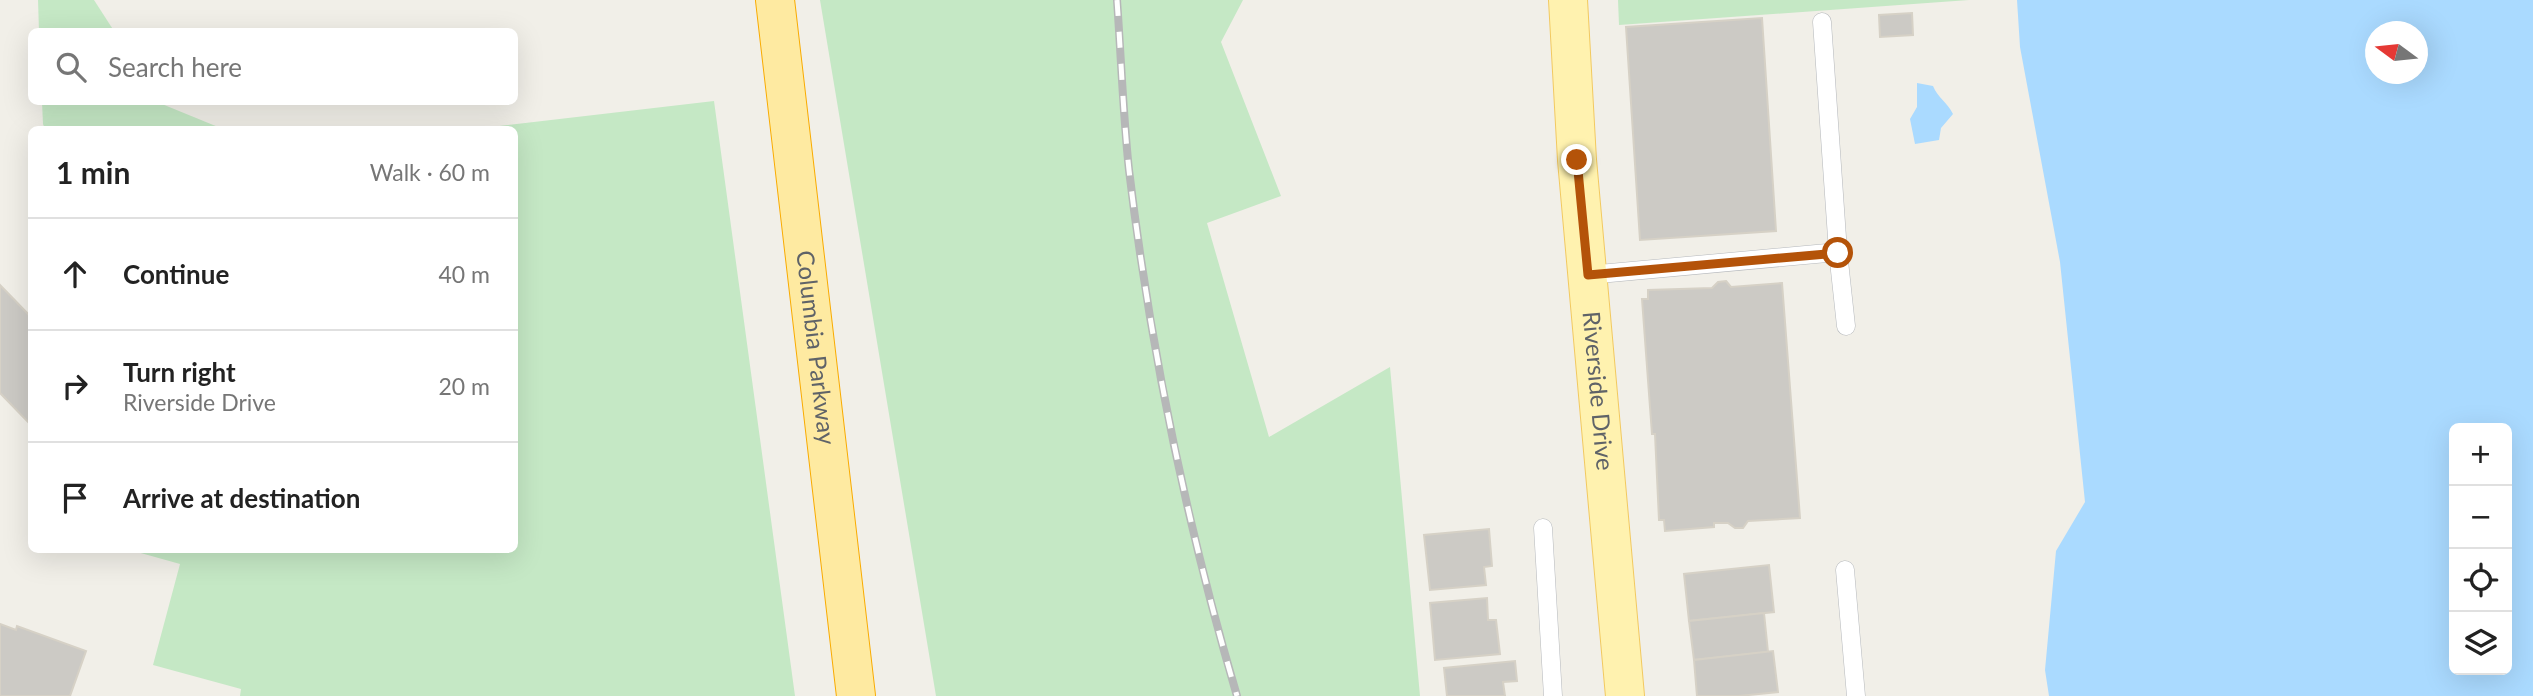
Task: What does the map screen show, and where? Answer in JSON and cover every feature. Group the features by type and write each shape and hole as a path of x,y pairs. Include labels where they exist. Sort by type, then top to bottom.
{"highway":[{"name":"Columbia Parkway","path":"775,0 856,696"}],"main road":[{"name":"Riverside Drive","path":"1569,0 1577,160 1625,696"}],"lane":[{"path":"1822,22 1838,253 1846,326"},
{"path":"1588,275 1838,253"},
{"path":"1543,527 1553,696"},
{"path":"1845,570 1856,696"}],"green space":[{"path":"38,0 94,0 112,28 39,28"},
{"path":"820,0 1243,0 1221,42 1281,196 1207,223 1269,437 1390,367 1420,696 936,696"},
{"path":"1618,0 1969,0 1619,25"},
{"path":"714,101 795,696 240,696 241,689 153,665 180,564 141,553 518,553 518,126 499,126"},
{"path":"42,105 164,105 216,126 44,126"}],"water":[{"path":"2017,0 2533,0 2533,696 2049,696 2045,670 2056,551 2085,502 2060,262 2020,47"},
{"path":"1917,83 1933,86 1953,114 1941,128 1939,140 1915,144 1910,119 1917,107"}],"building":[{"path":"1912,13 1913,35 1880,37 1879,15"},
{"path":"1762,18 1776,231 1640,240 1626,27"},
{"path":"1726,281 1731,287 1782,283 1800,518 1748,521 1743,528 1735,528 1728,523 1714,523 1714,527 1665,531 1664,520 1659,520 1655,434 1652,434 1642,299 1648,299 1648,290 1712,288 1718,282"},
{"path":"0,285 28,314 28,422 0,393"},
{"path":"1489,529 1492,566 1484,567 1486,585 1430,590 1424,535"},
{"path":"1769,565 1774,612 1689,621 1684,574"},
{"path":"1487,598 1488,620 1496,620 1500,654 1435,660 1430,603"},
{"path":"1764,613 1768,652 1694,660 1689,621"},
{"path":"0,624 16,630 17,626 86,651 70,696 0,696"},
{"path":"1773,651 1778,692 1697,696 1694,660"},
{"path":"1515,661 1517,681 1503,682 1505,696 1447,696 1444,668"}],"railway":[{"path":"1117,0 1129,170 1159,369 1186,501 1237,696"}],"route":[{"path":"1577,160 1588,275 1838,253"}]}
